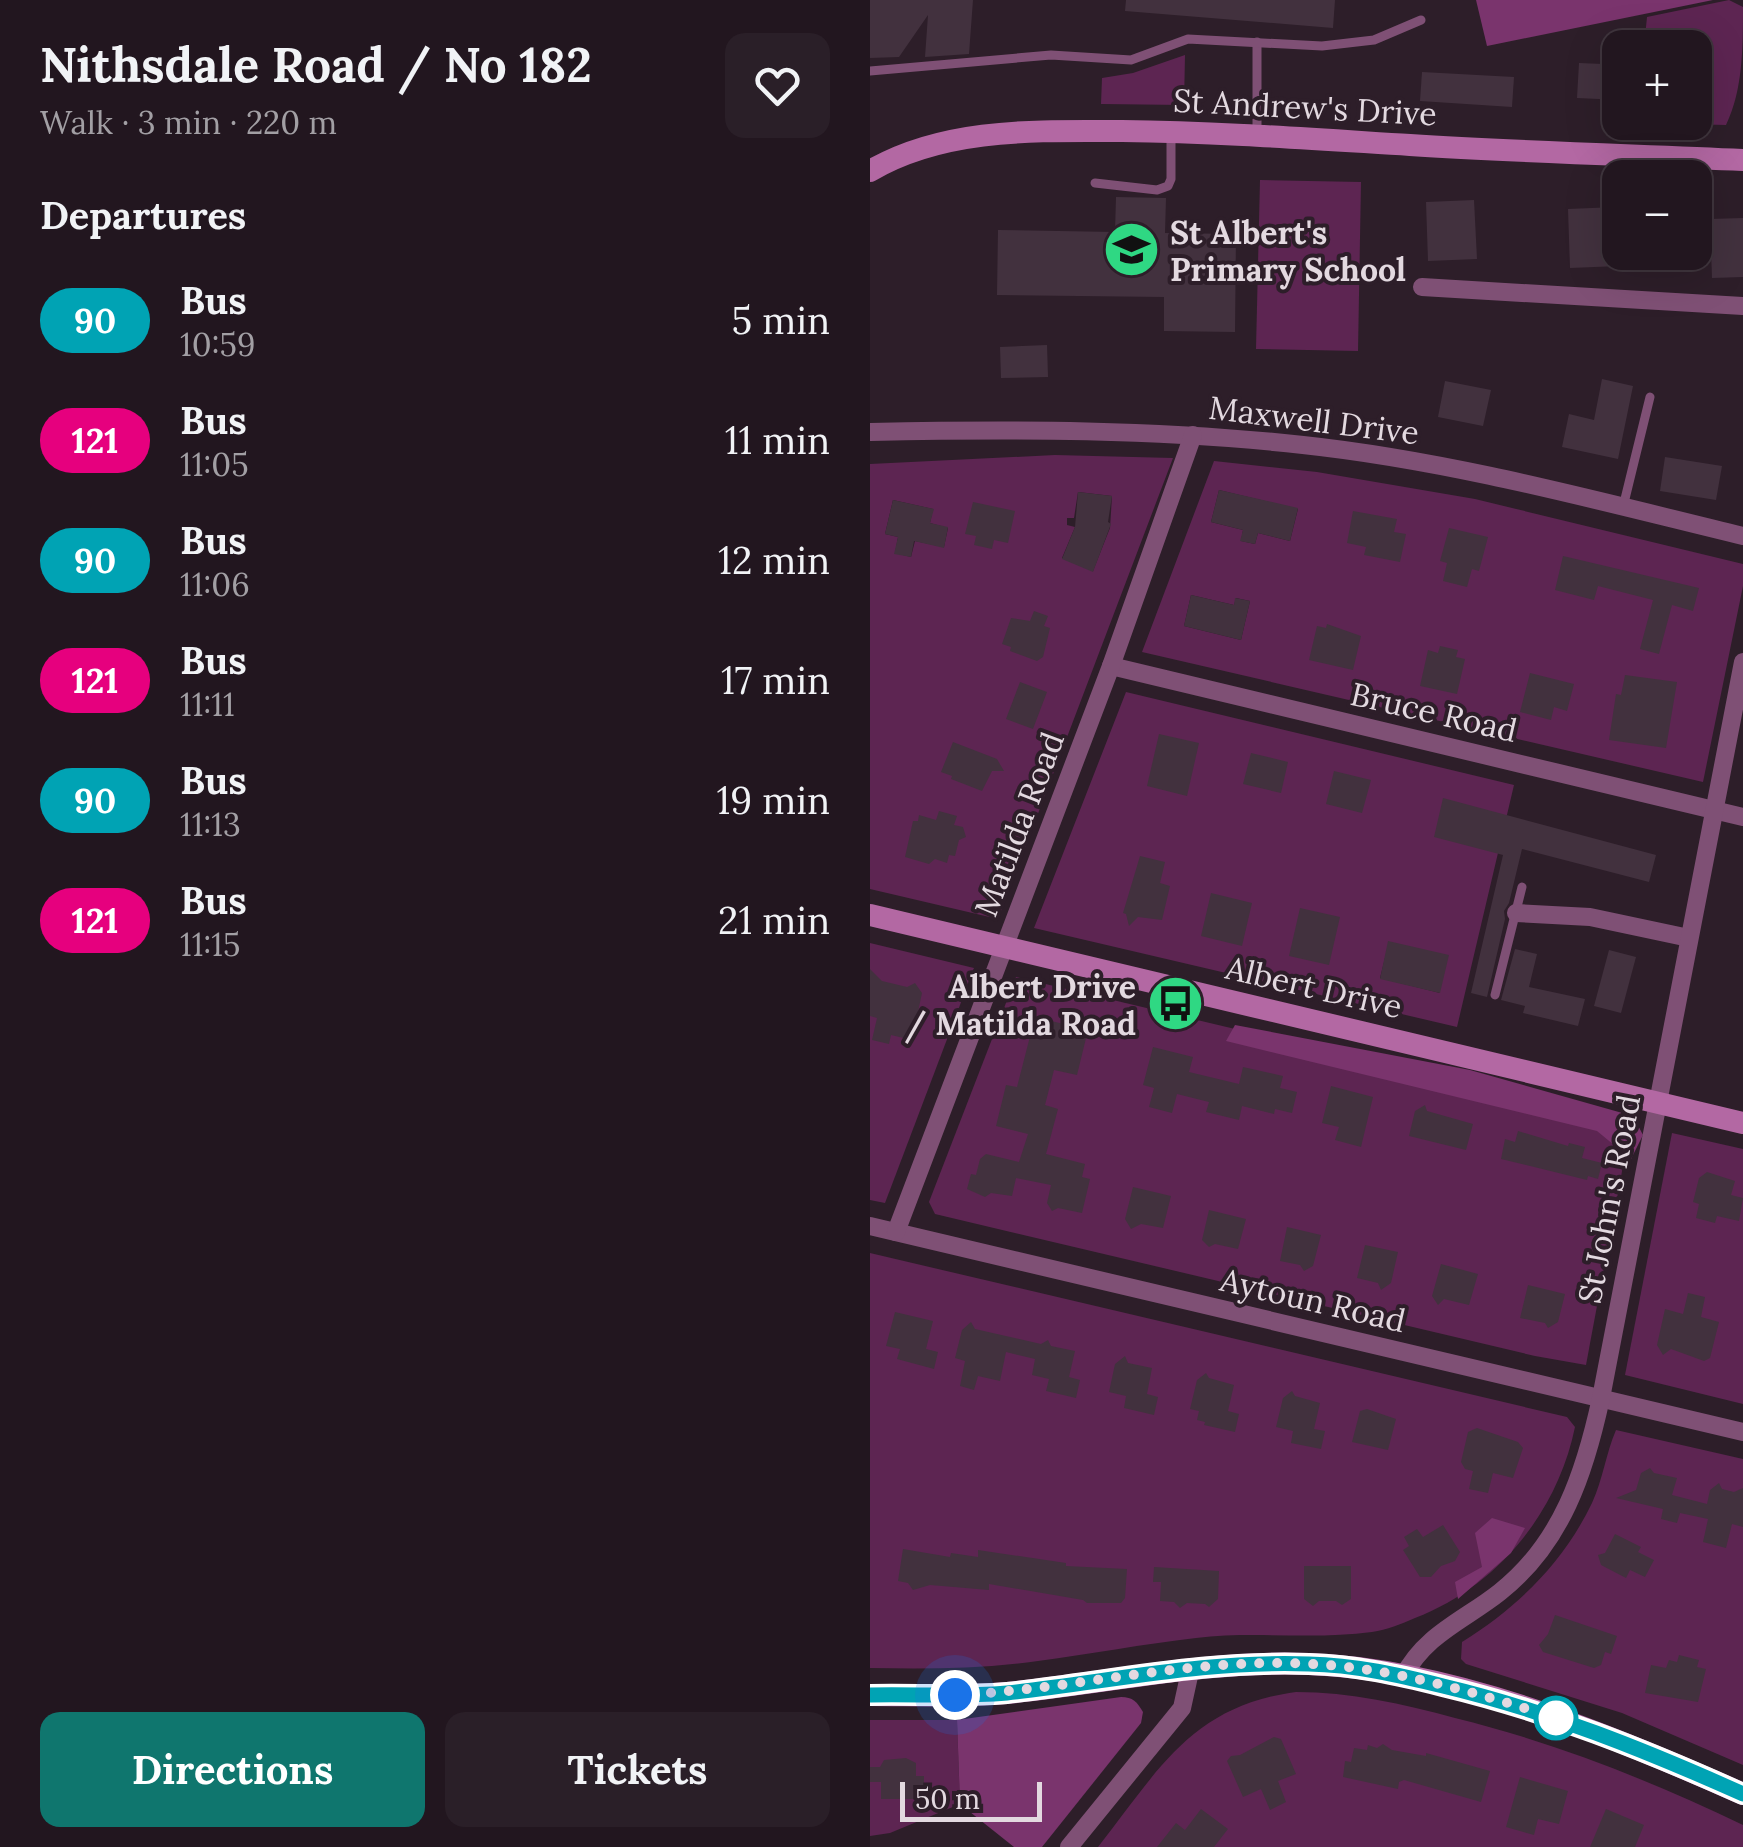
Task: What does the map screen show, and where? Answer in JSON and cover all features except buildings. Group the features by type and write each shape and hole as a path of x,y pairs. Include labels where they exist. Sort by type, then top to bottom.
{"street":[{"name":"St Andrew's Drive","path":"870,171 915,152 1017,131 1257,134 1743,160"},
{"path":"1422,287 1743,306"},
{"name":"Maxwell Drive","path":"870,432 1068,429 1307,445 1428,463 1743,536"},
{"name":"Matilda Road","path":"896,1232 1111,666 1193,435"},
{"name":"St John's Road","path":"1403,1676 1420,1648 1500,1592 1527,1566 1549,1539 1579,1483 1601,1398 1743,662"},
{"name":"Bruce Road","path":"1111,666 1743,816"},
{"path":"1516,913 1590,917 1689,938"},
{"name":"Albert Drive","path":"870,916 1743,1123"},
{"name":"Aytoun Road","path":"870,1226 1743,1432"},
{"path":"870,1695 1002,1693 1191,1668 1308,1664 1403,1676 1521,1707 1584,1727 1743,1794"},
{"path":"1069,1847 1182,1708 1191,1668"}],"lane":[{"path":"870,71 1052,54 1131,60 1188,39 1322,46 1374,40 1420,20"},
{"path":"1256,42 1257,134"},
{"path":"1095,183 1157,190 1168,186 1171,132"},
{"path":"1623,508 1650,398"},
{"path":"1494,995 1522,887"}],"shaded area":[{"path":"1476,0 1713,0 1487,46"},
{"path":"1729,0 1743,7 1739,83 1726,125 1712,125 1712,30 1646,30 1647,17"},
{"path":"1185,55 1184,105 1101,104 1102,78 1133,73"},
{"path":"1260,180 1361,182 1358,351 1256,349"},
{"path":"1055,455 1173,458 998,919 870,889 870,464","holes":["1078,492 1112,496 1110,528 1093,571 1062,558 1075,527 1067,525 1067,518 1074,518","893,500 933,509 930,523 948,528 944,547 915,541 911,557 895,553 898,537 885,534"]},
{"path":"1214,461 1317,472 1475,499 1743,564 1743,586 1703,782 1142,652","holes":["1219,490 1298,509 1290,541 1258,533 1255,544 1241,541 1243,530 1211,522","1191,595 1234,605 1236,598 1250,601 1241,640 1184,626"]},
{"path":"1126,692 1514,785 1457,1027 1034,928","holes":["1389,942 1440,993 1380,978"]},
{"path":"870,943 974,968 885,1203 870,1200"},
{"path":"1016,977 1631,1123 1586,1365 935,1214 929,1202"},
{"path":"1235,1025 1470,1070 1633,1116 1643,1135 1631,1159 1597,1131 1226,1041"},
{"path":"1672,1133 1743,1149 1743,1404 1625,1375"},
{"path":"870,1253 1567,1417 1575,1427 1554,1489 1519,1543 1472,1587 1445,1604 1394,1626 1350,1634 1196,1638 996,1666 870,1668"},
{"path":"1616,1430 1743,1459 1743,1765 1622,1713 1466,1664 1461,1659 1462,1642 1520,1598 1567,1545 1592,1503"},
{"path":"1492,1518 1525,1528 1511,1553 1458,1599 1455,1582 1482,1567 1475,1533"},
{"path":"1296,1692 1396,1704 1566,1751 1743,1825 1743,1847 1098,1847 1159,1768 1203,1727 1229,1711"},
{"path":"1121,1697 1139,1705 1143,1712 1141,1723 1042,1847 1014,1847 960,1804 957,1720"},
{"path":"870,1720 957,1720 960,1804 890,1833 870,1836"}],"bus line":[{"name":"90","path":"870,1695 1002,1693 1191,1668 1308,1664 1376,1670 1584,1727 1743,1794"}],"place":[{"name":"St Albert's Primary School","path":"1131,250"},
{"name":"Albert Drive / Matilda Road","path":"1175,1004"}],"route":[{"path":"955,1695 1064,1686 1152,1671 1308,1664 1376,1670 1556,1718"}]}
